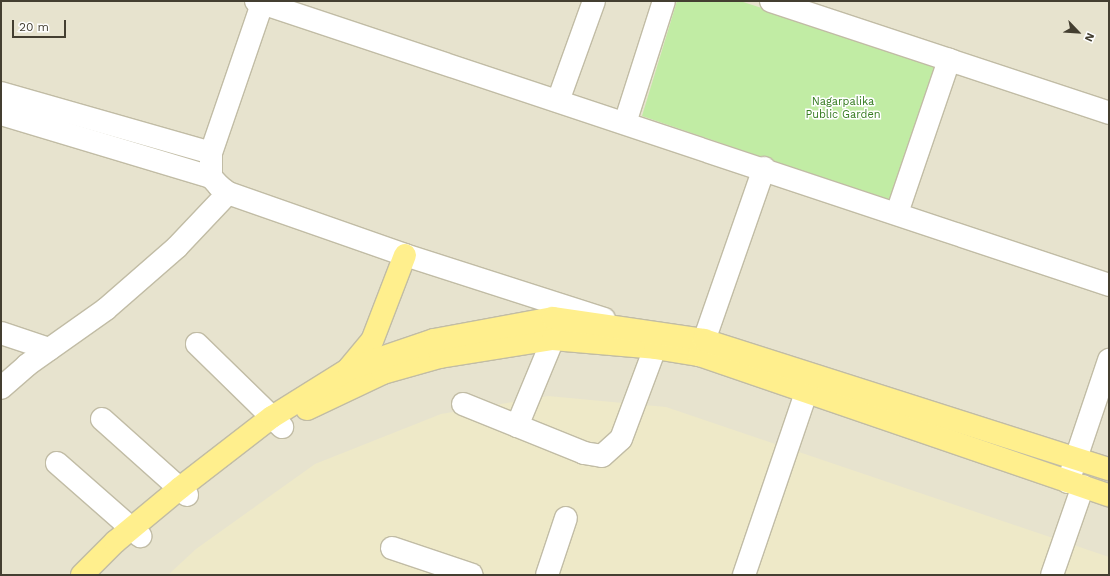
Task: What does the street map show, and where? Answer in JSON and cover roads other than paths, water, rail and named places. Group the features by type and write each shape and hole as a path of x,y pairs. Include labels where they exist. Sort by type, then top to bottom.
{"main road":[{"path":"82,575 183,492 349,369 372,340 405,255"},
{"path":"349,369 434,340 552,318 626,327 701,347 1109,469"},
{"path":"277,422 383,373 440,357 553,339 656,348 701,347 806,393 1109,495"},
{"path":"98,575 136,532"}],"street":[{"path":"558,101 594,1"},
{"path":"625,123 664,1"},
{"path":"771,1 813,8 949,60 1109,113"},
{"path":"210,178 210,153 260,2 764,168 1109,285"},
{"path":"897,213 949,60"},
{"path":"1,93 210,153"},
{"path":"1,114 210,178 228,193 405,255 626,327"},
{"path":"701,347 764,168"},
{"path":"1,388 49,349 129,289 177,247 228,193"},
{"path":"1,333 49,349"},
{"path":"516,426 553,339"},
{"path":"197,344 277,422"},
{"path":"463,404 584,453 602,456 621,439 656,348"},
{"path":"1052,575 1075,484 1076,458 1109,360"},
{"path":"744,575 806,393"},
{"path":"102,419 183,492"},
{"path":"57,463 136,532"},
{"path":"547,575 566,518"},
{"path":"392,548 446,571 472,575"}],"park label":[{"name":"Nagarpalika Public Garden","path":"843,109"}]}
